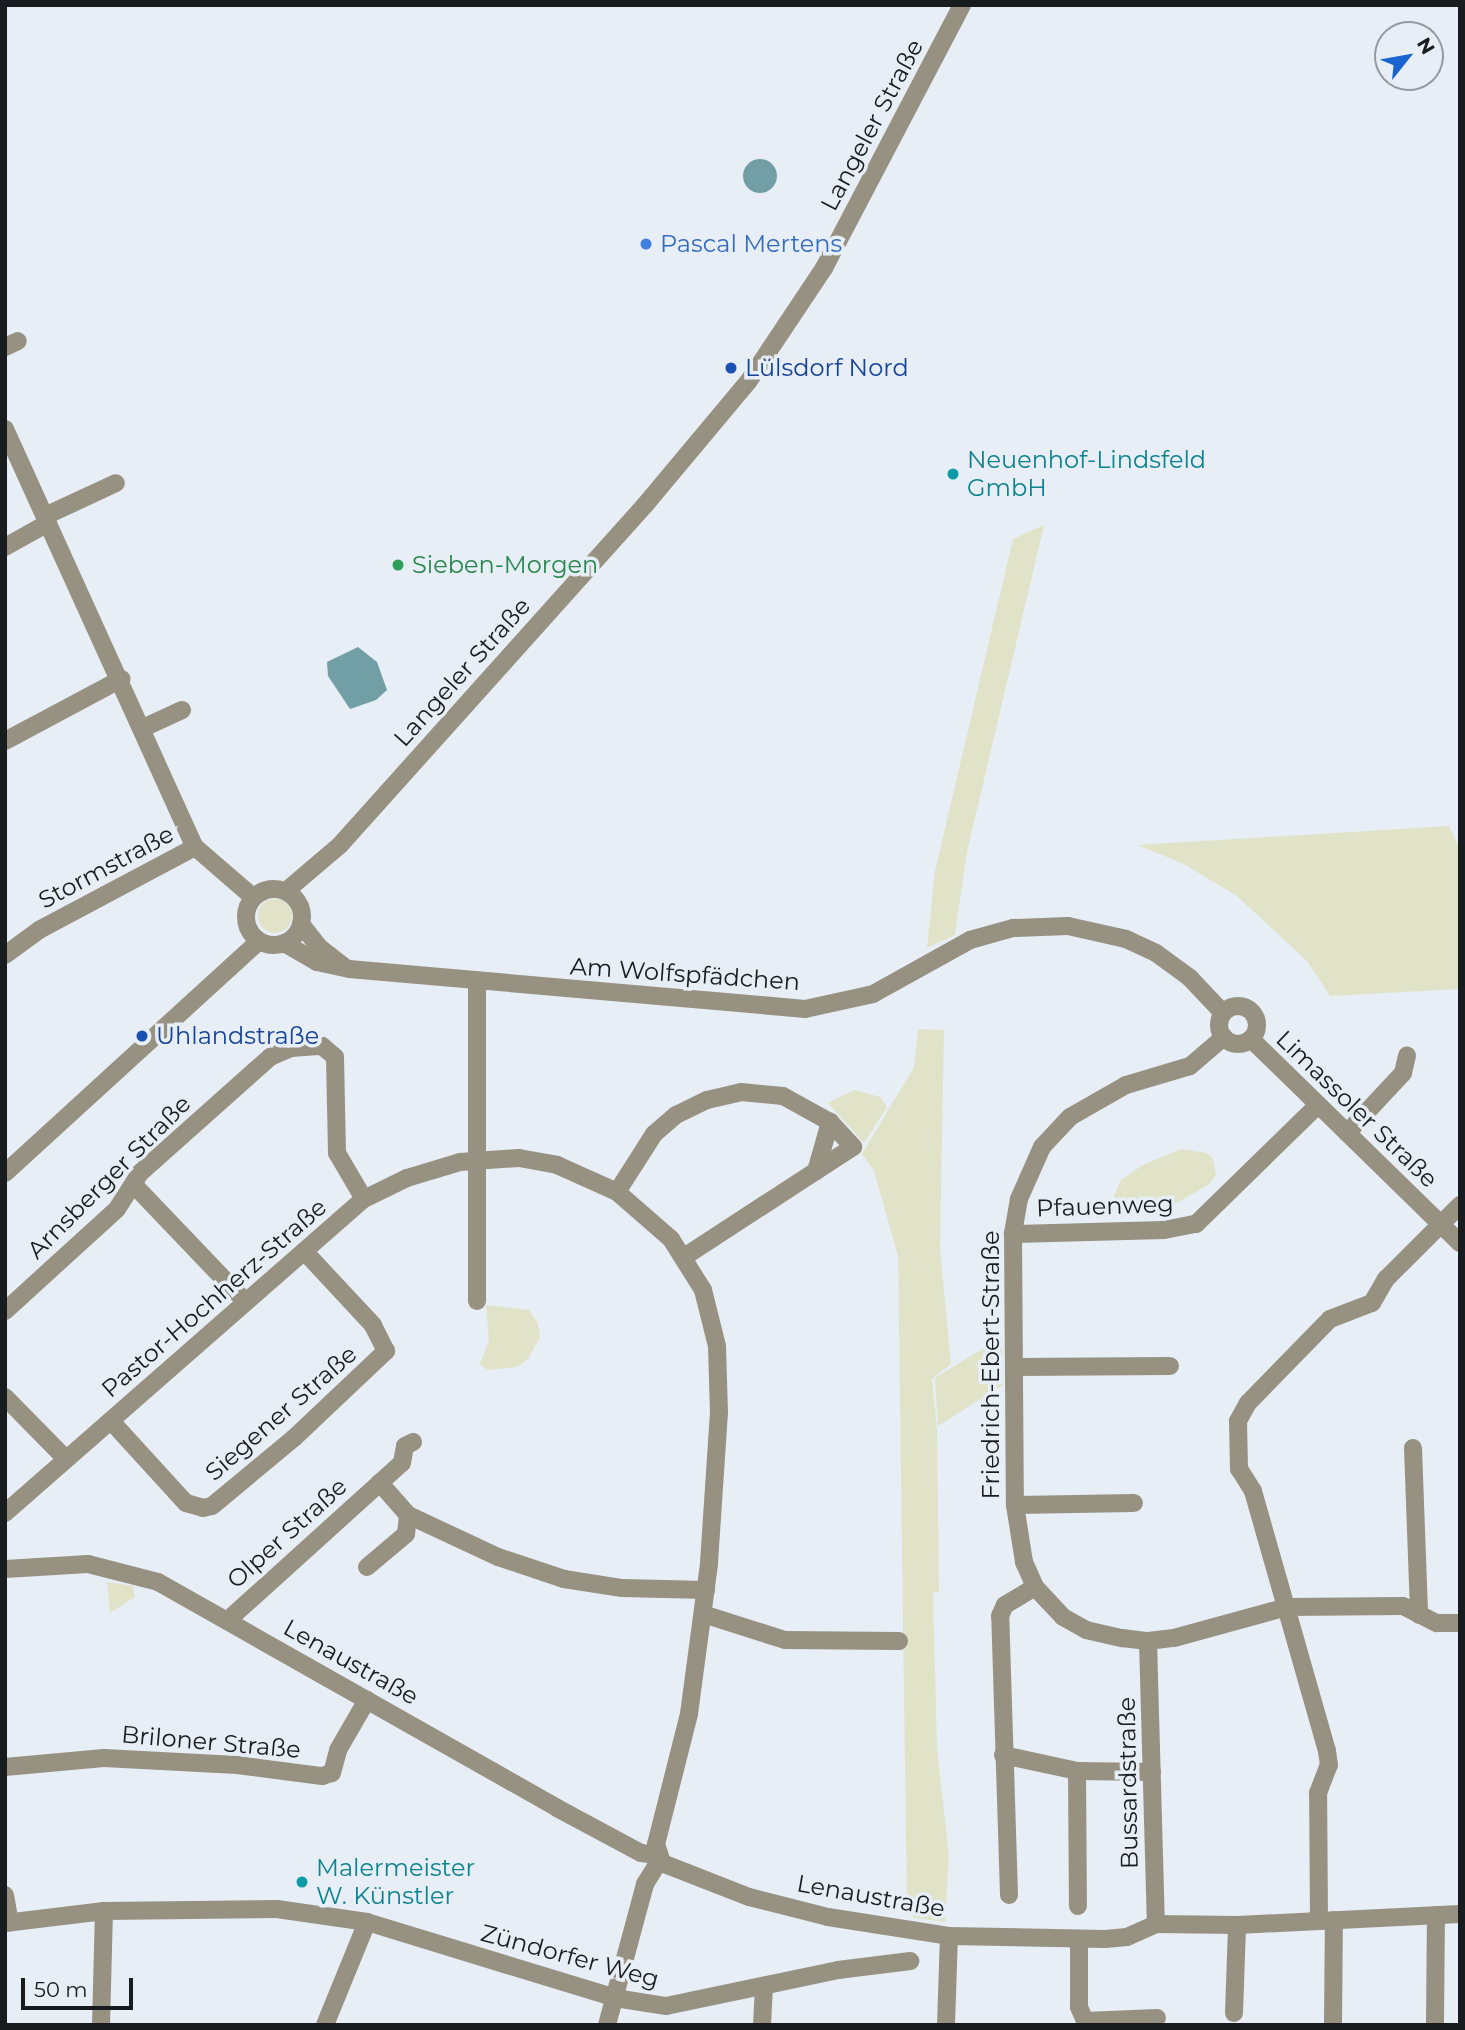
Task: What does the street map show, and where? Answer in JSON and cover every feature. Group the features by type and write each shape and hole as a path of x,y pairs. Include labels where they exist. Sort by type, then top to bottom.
{"street":[{"name":"Langeler Straße","path":"286,891 340,845 748,382 824,268 962,5"},
{"path":"5,429 195,847 253,897"},
{"path":"5,547 46,519 117,483"},
{"path":"5,741 121,680"},
{"path":"143,728 182,710"},
{"name":"Langeler Straße","path":"301,917 340,845"},
{"name":"Stormstraße","path":"5,955 39,930 195,847"},
{"path":"258,941 246,920 253,897 268,888 286,891 319,947 349,969"},
{"path":"5,1173 258,941 284,943 301,917"},
{"name":"Am Wolfspfädchen","path":"284,943 317,962 349,969 805,1009 873,994 970,940 1013,928 1068,926 1126,939 1156,953 1190,978 1223,1013"},
{"path":"477,982 477,1301"},
{"path":"1237,1006 1252,1011 1258,1026 1251,1039 1237,1044 1224,1037 1220,1028 1223,1013 1237,1006"},
{"name":"Friedrich-Ebert-Straße","path":"1149,1642 1079,1627 1052,1607 1035,1587 1024,1562 1015,1505 1013,1234 1018,1199 1032,1166 1042,1147 1070,1117 1126,1085 1190,1066 1224,1037"},
{"name":"Limassoler Straße","path":"1251,1039 1460,1242"},
{"name":"Arnsberger Straße","path":"5,1311 117,1209 140,1173 270,1058 312,1045 327,1049 335,1057 337,1153 364,1199"},
{"path":"1347,1133 1403,1073 1407,1055"},
{"path":"617,1192 654,1134 676,1115 706,1100 741,1092 783,1096 830,1122 853,1147 684,1257"},
{"name":"Pfauenweg","path":"1013,1234 1164,1230 1196,1224 1318,1105"},
{"path":"816,1171 830,1122"},
{"name":"Pastor-Hochherz-Straße","path":"5,1513 364,1199 407,1178 478,1159 538,1161 617,1192 656,1224 684,1257 703,1290 717,1346 719,1412 706,1590 689,1714 656,1844 660,1859 645,1884 607,2025"},
{"path":"134,1185 245,1301"},
{"path":"1333,2025 1318,1793 1329,1765 1327,1751 1253,1491 1240,1469 1238,1421 1248,1403 1330,1319 1371,1303 1386,1279 1460,1205"},
{"name":"Siegener Straße","path":"111,1421 186,1503 203,1508 212,1506 294,1438 386,1351 373,1325 304,1251"},
{"path":"1014,1367 1170,1366"},
{"path":"5,1397 66,1459"},
{"name":"Olper Straße","path":"228,1620 406,1460 405,1446 413,1442"},
{"path":"1413,1448 1419,1615"},
{"name":"Olper Straße","path":"380,1483 408,1515"},
{"path":"1015,1505 1134,1503"},
{"path":"367,1567 405,1534 408,1515 498,1557 564,1579 622,1588 706,1590"},
{"name":"Lenaustraße","path":"5,1569 108,1566 158,1582 641,1853 749,1897 802,1911 949,1936 1079,1939 1127,1937 1156,1924 1237,1925 1460,1914"},
{"path":"1009,1895 1000,1616 1005,1605 1035,1587"},
{"path":"1149,1642 1287,1607 1393,1605 1437,1623 1460,1623"},
{"path":"703,1614 785,1640 899,1640"},
{"name":"Bussardstraße","path":"1149,1642 1156,1924"},
{"name":"Briloner Straße","path":"5,1767 104,1759 237,1765 322,1776 332,1773 338,1751 367,1700"},
{"path":"1003,1755 1077,1771 1152,1772"},
{"path":"1077,1771 1078,1906"},
{"name":"Zündorfer Weg","path":"5,1895 7,1923 104,1911 277,1909 367,1922 615,1998 666,2006 910,1961"},
{"path":"101,2025 104,1911"},
{"path":"1435,2025 1436,1915"},
{"path":"325,2025 367,1922"},
{"path":"1234,2013 1237,1925"},
{"path":"946,2025 949,1936"},
{"path":"1079,1939 1079,2007 1085,2021 1157,2018"},
{"path":"762,2025 764,1987"}],"green space":[{"path":"1044,525 967,852 955,935 927,948 935,871 1013,539"},
{"path":"1449,826 1460,848 1460,989 1330,996 1307,961 1237,896 1182,863 1137,845"},
{"path":"275,899 287,904 292,916 287,928 275,933 263,928 258,916 263,904"},
{"path":"918,1029 944,1030 940,1249 951,1364 932,1379 937,1429 939,1592 933,1593 937,1748 949,1855 945,1922 915,1918 907,1911 898,1256 874,1171 862,1154 914,1067"},
{"path":"854,1090 880,1097 887,1107 864,1143 828,1103"},
{"path":"1181,1149 1207,1153 1213,1159 1216,1175 1208,1185 1173,1205 1119,1204 1114,1196 1121,1180 1143,1165"},
{"path":"486,1305 529,1310 538,1324 540,1337 528,1359 517,1367 488,1370 480,1364 489,1341"},
{"path":"1002,1337 1003,1385 938,1426 935,1378"},
{"path":"107,1582 133,1586 135,1597 110,1613"}],"water":[{"path":"760,159 772,164 777,176 772,188 760,193 748,188 743,176 748,164"},
{"path":"358,647 377,662 387,690 376,700 350,709 328,676 327,662"}],"place":[{"name":"Pascal Mertens","path":"646,244"},
{"name":"Lülsdorf Nord","path":"731,368"},
{"name":"Neuenhof-Lindsfeld GmbH","path":"953,474"},
{"name":"Sieben-Morgen","path":"398,565"},
{"name":"Uhlandstraße","path":"142,1036"},
{"name":"Malermeister W. Künstler","path":"302,1882"}]}
